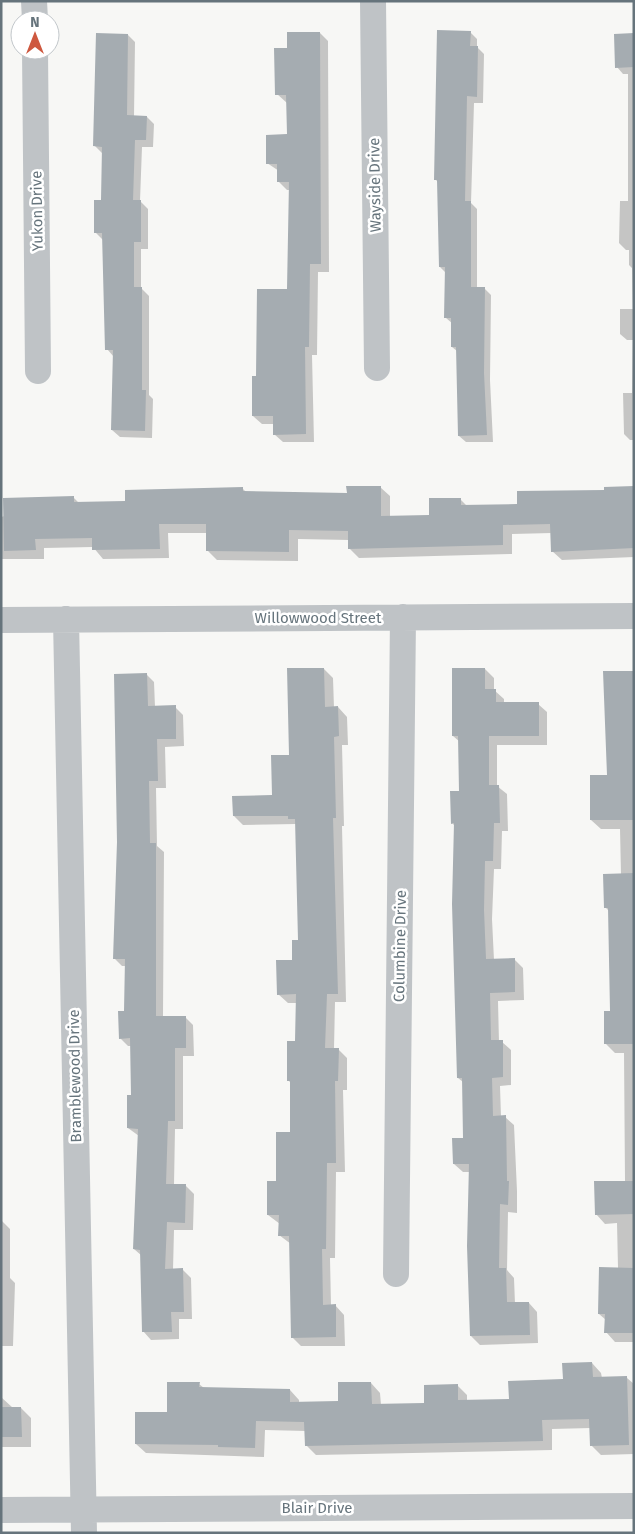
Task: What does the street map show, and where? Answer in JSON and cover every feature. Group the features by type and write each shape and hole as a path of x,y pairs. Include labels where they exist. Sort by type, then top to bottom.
{"street":[{"name":"Wayside Drive","path":"374,1 377,368"},
{"name":"Yukon Drive","path":"35,60 38,371"},
{"name":"Willowwood Street","path":"1,620 634,616"},
{"name":"Columbine Drive","path":"396,1274 403,617"},
{"name":"Bramblewood Drive","path":"66,619 83,1521"},
{"name":"Blair Drive","path":"1,1510 83,1521 634,1506"}],"building":[{"path":"437,30 471,31 470,46 478,46 477,97 467,96 465,201 471,201 471,287 485,287 484,373 487,435 458,436 456,347 451,347 451,318 444,318 445,267 439,267 437,180 434,180"},
{"path":"287,32 320,32 321,264 310,264 309,347 305,347 306,434 273,435 273,416 252,416 252,376 256,376 257,289 287,289 289,182 277,182 277,164 266,164 266,135 287,134 286,95 275,95 274,48 287,48"},
{"path":"96,33 128,34 127,115 147,116 146,140 135,140 133,200 141,200 141,242 134,242 134,287 142,287 142,390 146,390 145,431 111,430 113,350 105,350 102,233 94,233 94,200 101,200 102,147 93,146"},
{"path":"634,33 634,67 615,68 614,34"},
{"path":"346,486 381,486 381,516 429,515 429,498 461,498 461,505 517,504 517,491 604,490 604,487 634,486 634,548 551,552 550,524 503,525 503,545 348,549 348,531 289,530 289,552 206,551 206,524 159,524 160,549 92,550 92,538 35,539 36,550 4,551 3,498 74,496 74,502 125,501 125,490 243,487 243,491 347,493"},
{"path":"287,668 324,668 325,707 338,706 339,736 334,737 336,818 333,818 338,994 327,994 325,1048 339,1048 338,1081 335,1081 336,1163 327,1163 326,1249 322,1249 323,1305 336,1304 336,1337 291,1338 289,1236 278,1236 279,1215 267,1215 267,1181 276,1181 276,1132 290,1132 290,1081 287,1081 287,1041 295,1041 296,994 277,995 276,960 292,960 292,940 298,940 295,819 288,819 288,816 233,816 232,796 272,795 271,755 289,755"},
{"path":"452,668 485,668 485,689 496,689 496,702 539,702 539,736 489,736 489,785 499,785 500,823 494,823 493,861 485,861 484,910 486,959 515,958 515,992 490,993 491,1040 503,1040 503,1077 492,1078 493,1116 506,1115 507,1181 509,1181 508,1205 500,1204 499,1268 506,1268 507,1302 529,1302 530,1335 470,1336 467,1246 469,1164 453,1164 452,1138 463,1138 462,1078 457,1078 452,904 454,823 451,824 450,791 459,791 458,736 452,736"},
{"path":"603,671 634,671 634,820 590,820 590,775 607,775"},
{"path":"147,673 148,706 176,705 176,739 157,739 158,781 149,781 150,843 156,843 156,1016 186,1016 186,1048 175,1048 175,1121 168,1121 166,1184 186,1184 185,1223 167,1222 165,1269 183,1268 184,1312 171,1312 172,1332 142,1332 140,1250 133,1249 138,1129 127,1128 127,1095 131,1095 130,1038 119,1039 118,1011 124,1011 125,959 113,959 117,842 114,674"},
{"path":"634,873 634,1044 604,1044 604,1011 610,1011 608,908 604,908 603,874"},
{"path":"594,1181 634,1181 634,1214 595,1215"},
{"path":"599,1267 634,1268 634,1333 604,1333 605,1314 598,1314"},
{"path":"592,1362 593,1377 627,1376 629,1445 590,1446 589,1419 542,1420 543,1441 305,1446 304,1422 256,1421 255,1448 218,1447 218,1445 135,1444 135,1412 167,1412 167,1382 200,1382 199,1387 290,1389 290,1402 338,1401 338,1382 371,1382 372,1404 424,1403 424,1385 458,1384 458,1400 509,1399 508,1381 563,1379 562,1363"},
{"path":"1,1407 21,1407 22,1437 1,1437"}]}
